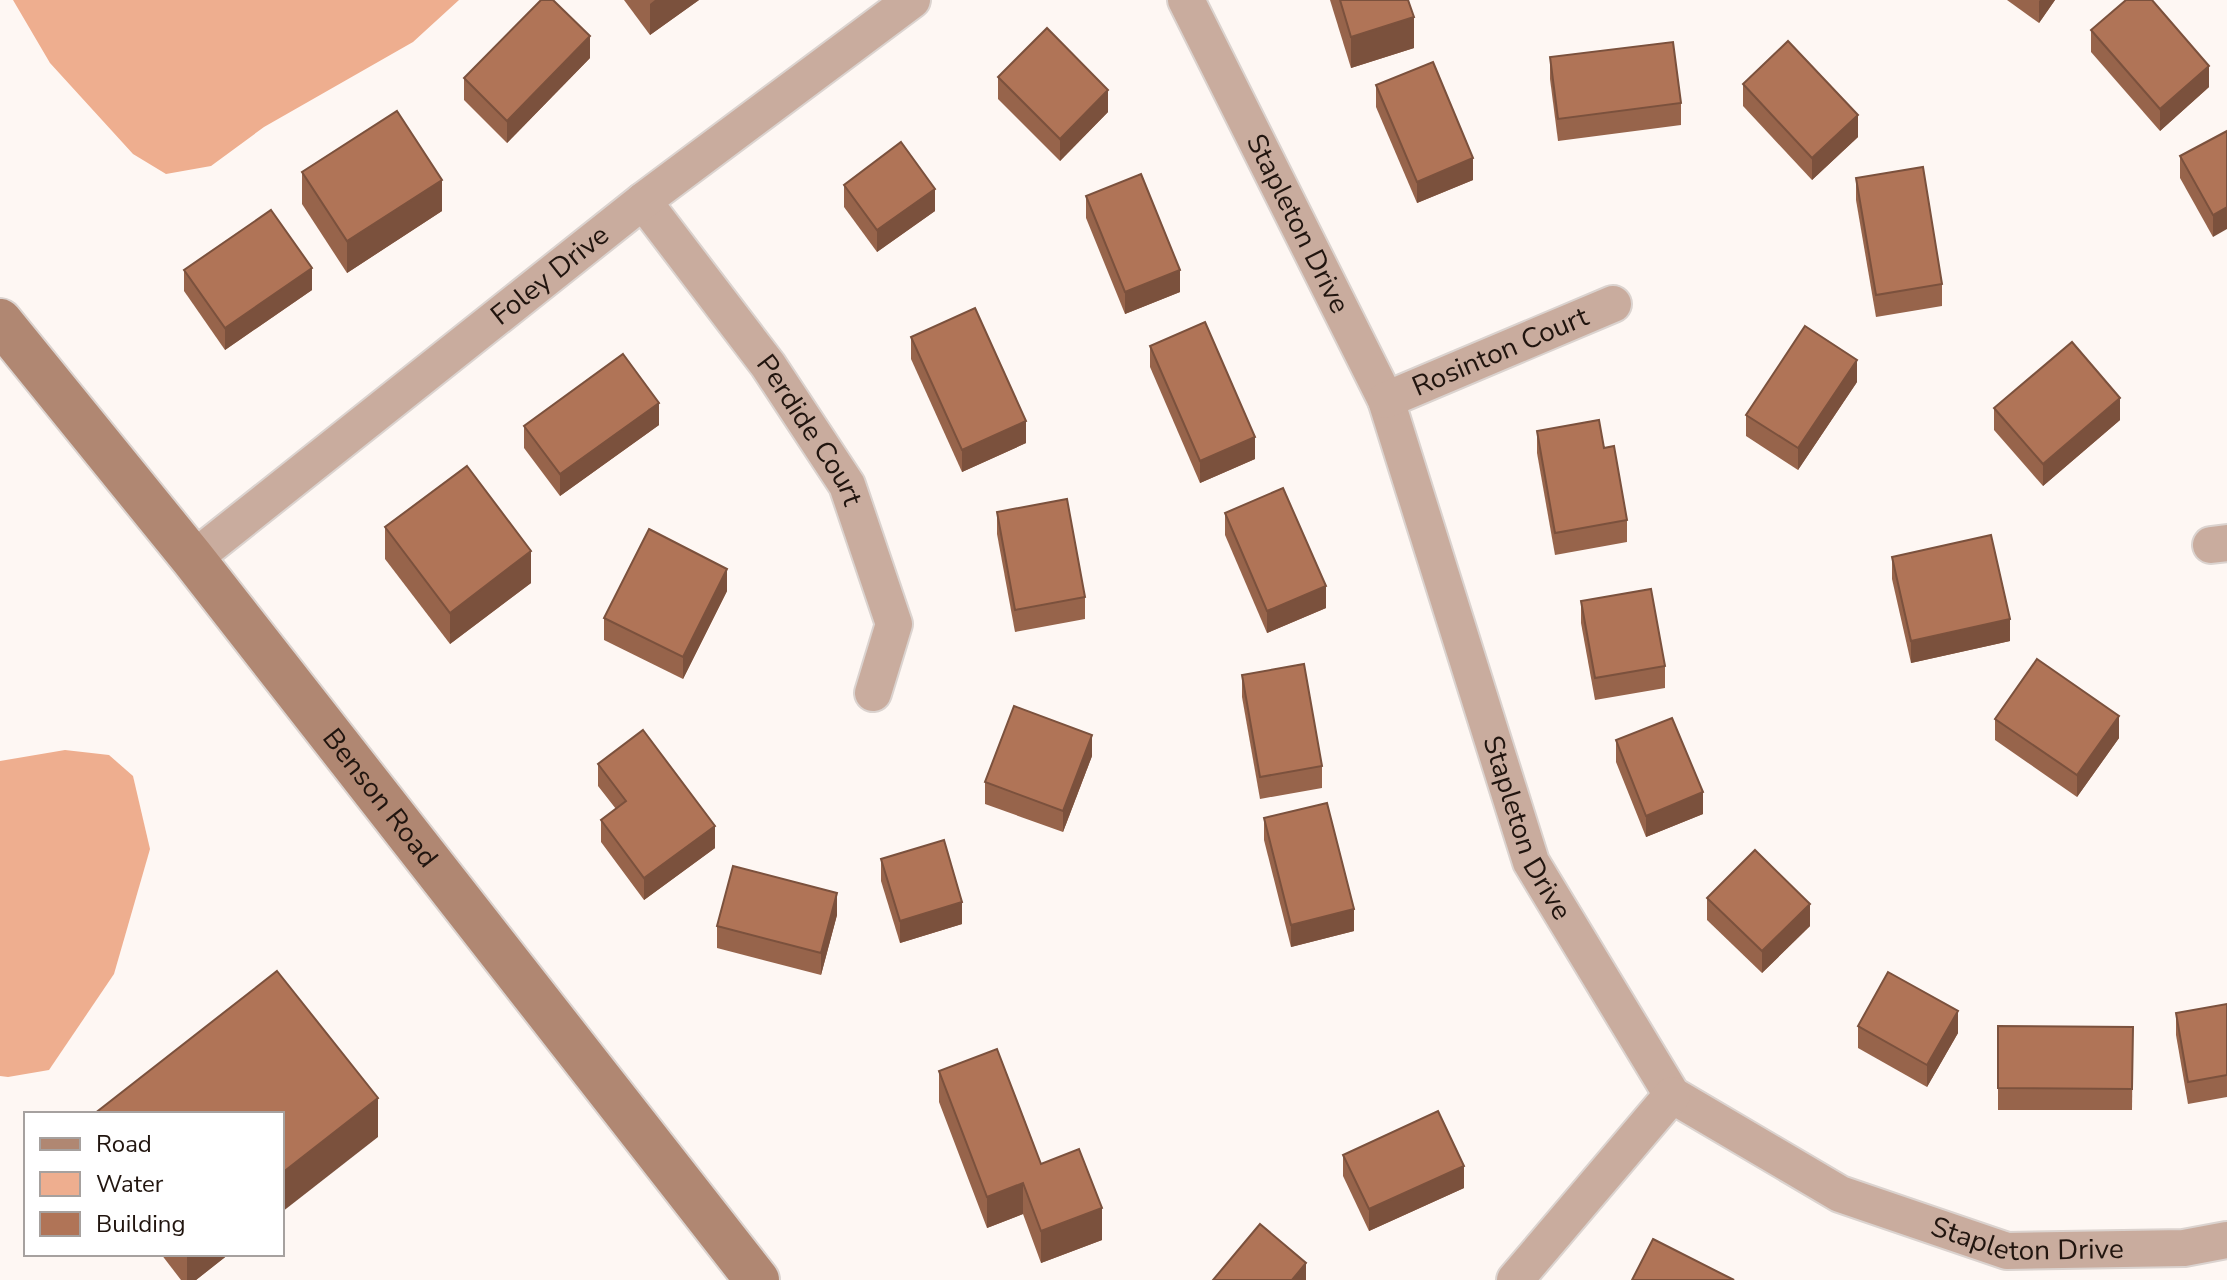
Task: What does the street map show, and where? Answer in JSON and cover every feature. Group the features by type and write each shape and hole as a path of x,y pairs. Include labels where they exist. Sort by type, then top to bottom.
{"main road":[{"name":"Benson Road","path":"0,321 193,559 757,1280"}],"street":[{"name":"Foley Drive","path":"193,559 643,201 912,0"},
{"name":"Stapleton Drive","path":"1186,0 1386,400 1531,862 1672,1095 1840,1194 2007,1251 2184,1248 2227,1240"},
{"name":"Perdide Court","path":"643,201 768,365 847,485 894,624 873,693"},
{"name":"Rosinton Court","path":"1386,400 1613,304"},
{"path":"1515,1280 1672,1095"}],"water":[{"path":"13,0 459,0 413,42 264,127 211,166 166,174 133,154 50,63"},
{"path":"65,750 109,755 133,776 150,849 114,974 49,1070 0,1076 0,761"}],"building":[{"path":"541,0 553,0 590,36 507,121 464,78"},
{"path":"1340,0 1408,0 1414,17 1351,37"},
{"path":"2126,0 2152,0 2209,66 2160,109 2091,30"},
{"path":"1047,28 1108,90 1060,139 998,77"},
{"path":"1788,41 1858,115 1812,158 1743,84"},
{"path":"1673,42 1681,103 1558,119 1550,57"},
{"path":"1433,62 1473,158 1417,182 1376,85"},
{"path":"397,111 442,180 347,241 302,172"},
{"path":"2227,131 2227,207 2213,215 2180,156"},
{"path":"901,142 935,189 877,230 844,185"},
{"path":"1923,167 1942,284 1876,295 1856,178"},
{"path":"1141,174 1180,270 1125,292 1086,196"},
{"path":"271,210 312,268 225,328 184,270"},
{"path":"975,308 1026,421 962,450 911,337"},
{"path":"1205,322 1255,437 1200,461 1150,346"},
{"path":"1805,326 1857,360 1798,448 1746,415"},
{"path":"2072,342 2120,398 2043,464 1994,408"},
{"path":"623,354 659,403 560,474 524,426"},
{"path":"1599,420 1604,448 1614,446 1627,520 1555,533 1537,431"},
{"path":"467,466 531,551 450,613 385,527"},
{"path":"1283,488 1326,586 1267,611 1225,513"},
{"path":"1067,499 1085,597 1015,610 997,512"},
{"path":"649,529 727,569 683,657 604,618"},
{"path":"1991,535 2010,619 1911,641 1892,557"},
{"path":"1651,589 1665,666 1595,678 1581,601"},
{"path":"2037,659 2119,716 2077,775 1995,719"},
{"path":"1304,664 1322,766 1260,777 1242,675"},
{"path":"1014,706 1092,735 1063,811 985,782"},
{"path":"1672,718 1703,792 1646,816 1616,740"},
{"path":"643,730 715,826 644,878 601,820 626,801 598,764"},
{"path":"1327,803 1354,909 1291,925 1264,818"},
{"path":"944,840 962,902 900,921 881,859"},
{"path":"1755,850 1810,904 1762,951 1707,898"},
{"path":"733,866 837,893 821,953 717,926"},
{"path":"277,971 378,1098 284,1171 284,1112 97,1112"},
{"path":"1888,972 1958,1011 1927,1065 1858,1026"},
{"path":"2227,1004 2227,1075 2188,1082 2176,1013"},
{"path":"1998,1026 2133,1027 2132,1089 1998,1088"},
{"path":"997,1049 1041,1164 1079,1149 1102,1208 1041,1231 1023,1183 987,1197 939,1071"},
{"path":"1438,1111 1464,1166 1369,1209 1343,1155"},
{"path":"1260,1224 1306,1263 1292,1280 1213,1280"},
{"path":"1653,1239 1734,1280 1632,1280"}]}
